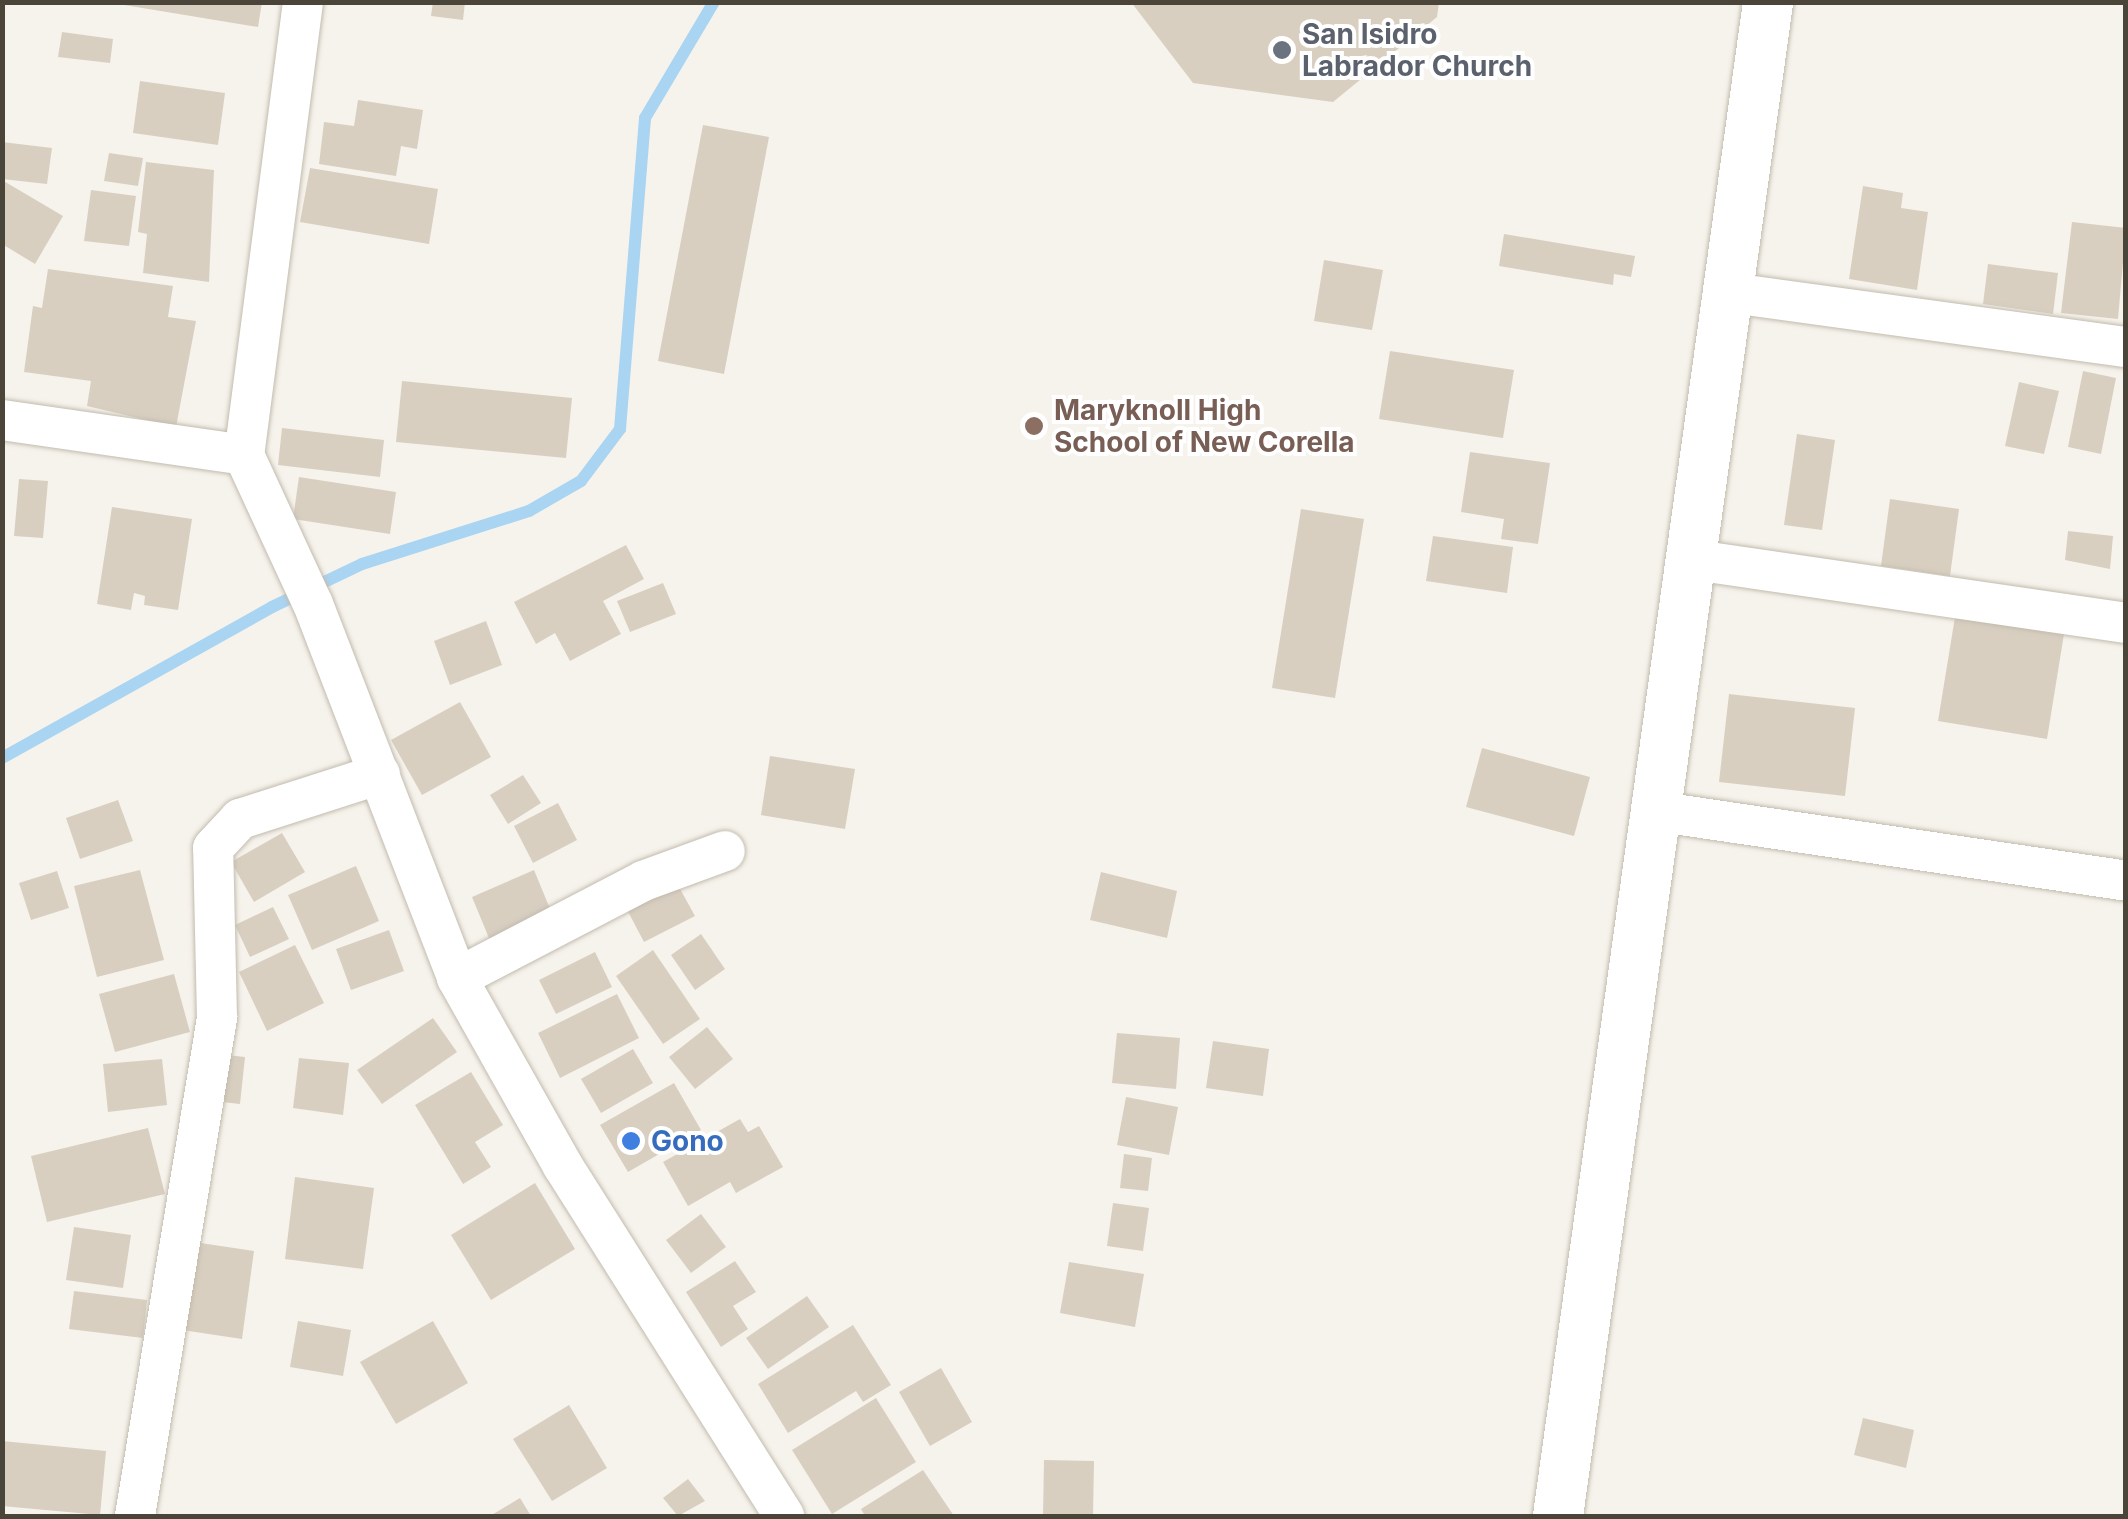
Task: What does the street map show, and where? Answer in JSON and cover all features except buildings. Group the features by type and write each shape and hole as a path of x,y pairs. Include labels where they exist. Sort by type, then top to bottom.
{"street":[{"path":"304,2 244,455 314,604 457,978 563,1166 784,1516"},
{"path":"1558,1516 1724,292 1768,2"},
{"path":"1724,292 2126,347"},
{"path":"2,420 244,455"},
{"path":"1688,559 2126,623"},
{"path":"135,1516 216,1018 214,848 240,819 380,774"},
{"path":"1654,811 2126,880"},
{"path":"457,978 643,882 725,850"}],"waterway":[{"path":"2,758 272,607 362,564 529,511 581,481 620,429 645,118 714,2"}],"place":[{"name":"San Isidro Labrador Church","path":"1282,50"},
{"name":"Maryknoll High School of New Corella","path":"1034,426"},
{"name":"Gono","path":"631,1141"}]}
